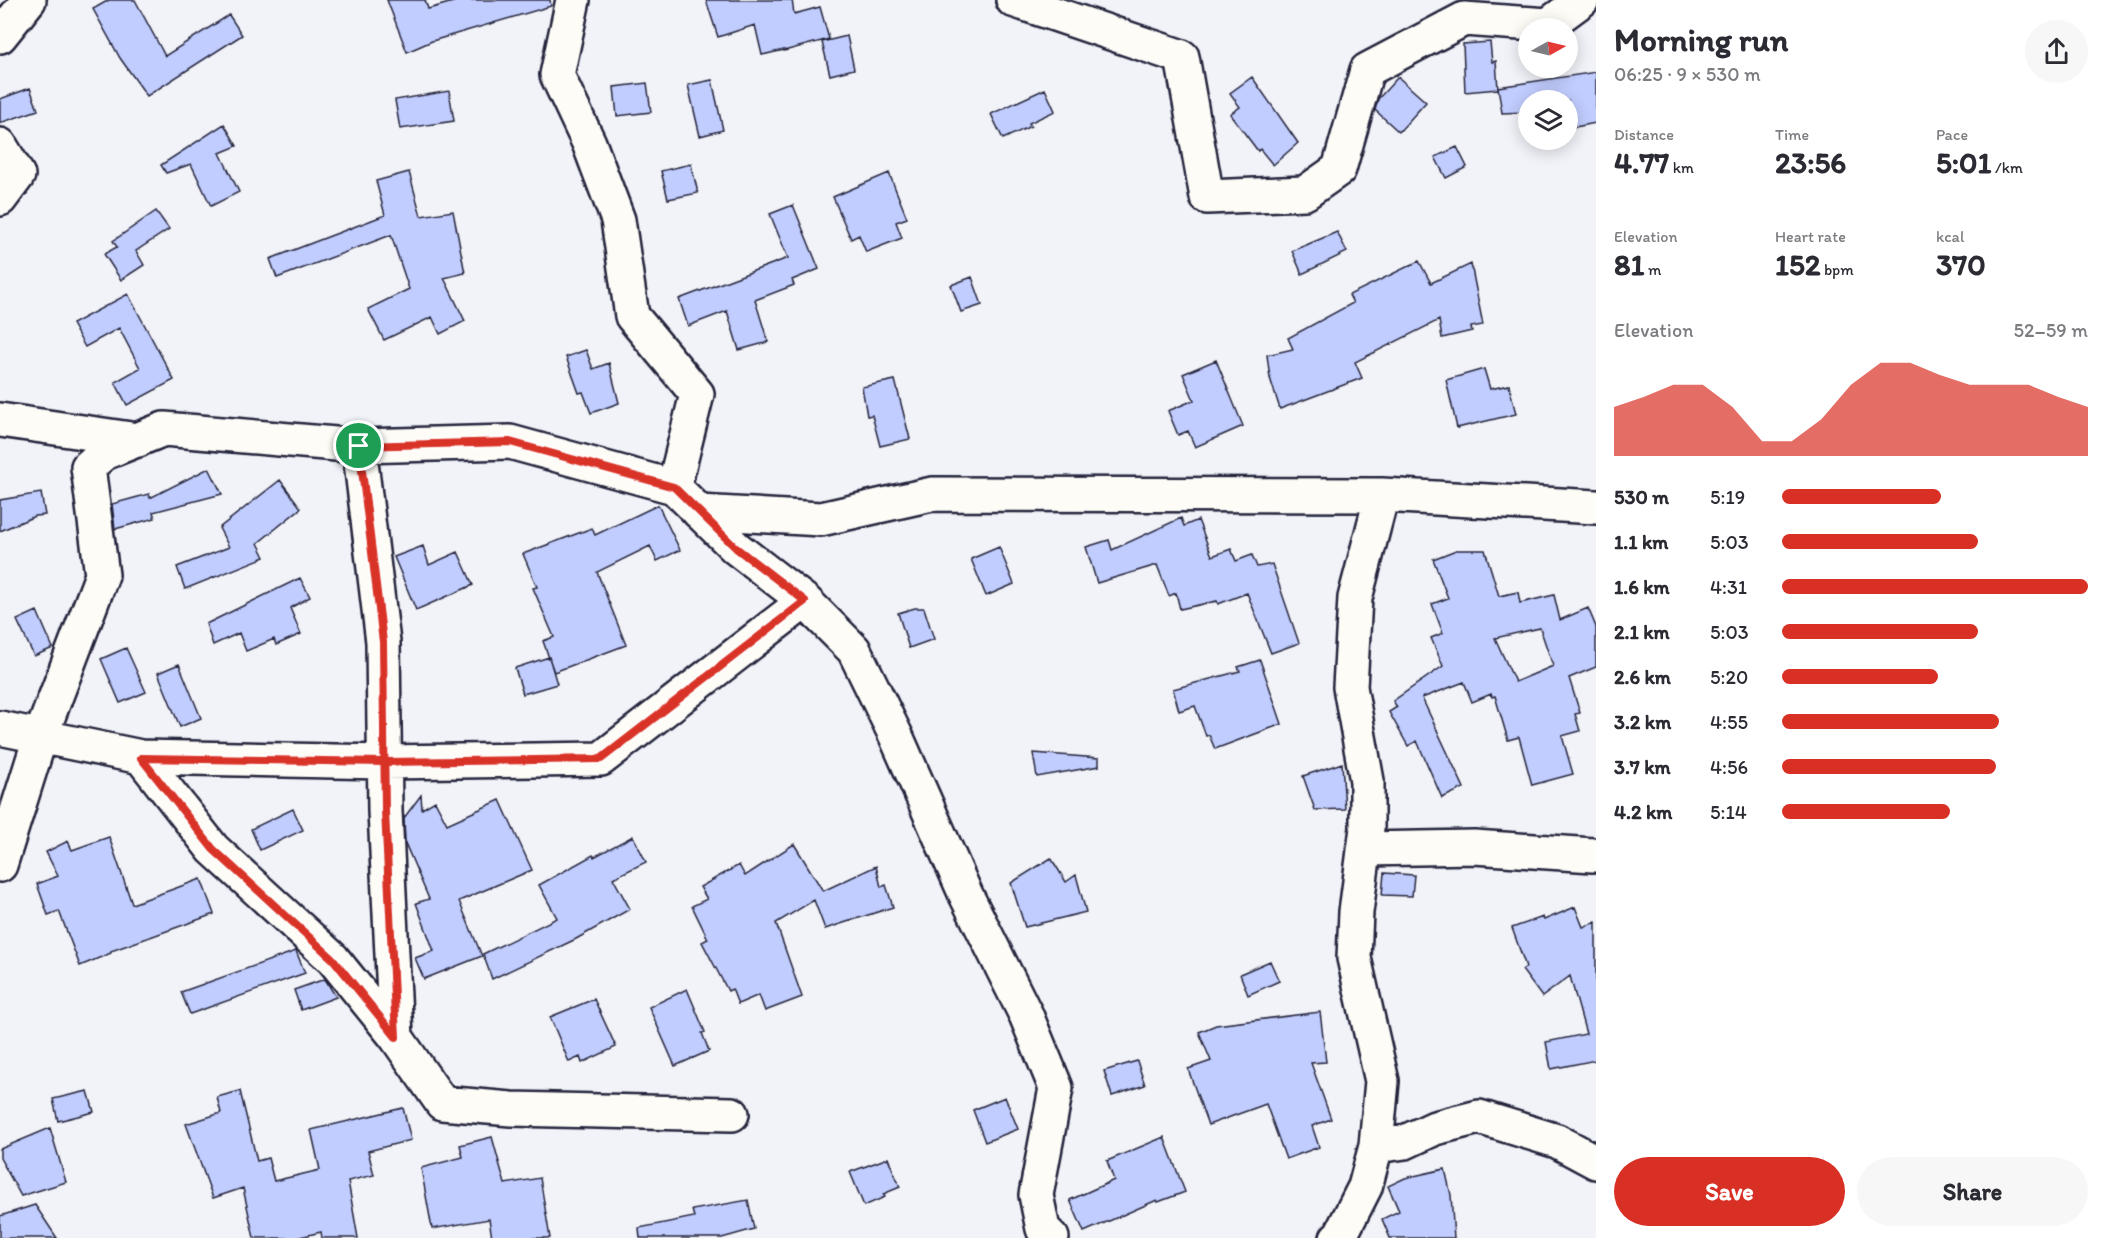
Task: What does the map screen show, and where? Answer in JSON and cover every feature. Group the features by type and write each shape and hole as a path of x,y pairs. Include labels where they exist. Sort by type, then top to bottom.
{"street":[{"path":"0,36 28,0"},
{"path":"573,0 557,75 589,143 618,220 632,316 697,394 674,487"},
{"path":"1012,0 1182,57 1207,197 1305,193 1339,169 1366,70 1464,19 1548,25 1581,0"},
{"path":"0,145 18,175 0,199"},
{"path":"0,420 138,440"},
{"path":"0,865 40,738 102,575 88,467 104,453 164,429 359,446 510,442 674,487 736,548 805,601 854,650 896,736 966,895 1026,1015 1056,1088 1036,1195 1043,1229 1052,1238"},
{"path":"359,446 383,642 384,762 396,1037"},
{"path":"699,512 821,519 932,494 1382,495 1596,507"},
{"path":"1336,1238 1340,1236 1365,1188 1376,1146 1382,1081 1354,958 1356,912 1364,849 1367,781 1350,687 1355,598 1382,495"},
{"path":"0,728 141,758 384,762 601,759 805,601"},
{"path":"141,758 213,849 333,959 396,1037 442,1103 511,1109 732,1114"},
{"path":"1364,849 1474,847 1593,855"},
{"path":"1376,1146 1405,1142 1435,1128 1479,1117 1557,1141 1596,1162"}],"building":[{"path":"109,0 135,0 165,56 229,15 242,35 147,96 120,58 93,9"},
{"path":"387,0 425,0 428,9 460,0 550,0 551,6 432,41 407,52"},
{"path":"706,0 792,0 794,14 820,7 829,39 762,55 755,25 718,37"},
{"path":"847,36 854,69 830,75 822,42"},
{"path":"1490,42 1492,62 1496,61 1498,89 1465,92 1463,44"},
{"path":"1596,72 1596,123 1578,126 1578,90 1518,90 1518,112 1502,113 1498,87 1557,78 1578,78 1578,75"},
{"path":"1252,77 1298,143 1273,165 1260,149 1258,151 1230,114 1240,107 1230,93"},
{"path":"1398,77 1426,102 1399,132 1375,110 1378,99"},
{"path":"712,80 723,130 700,136 688,85"},
{"path":"647,83 651,112 617,116 614,87"},
{"path":"30,88 38,110 0,123 0,99"},
{"path":"1045,89 1055,111 1029,123 1031,126 1003,139 991,114"},
{"path":"449,91 454,121 400,129 395,100"},
{"path":"224,124 237,146 220,153 239,192 211,206 191,164 166,173 161,165"},
{"path":"1457,147 1467,167 1446,178 1435,157"},
{"path":"691,164 698,193 668,199 661,171"},
{"path":"409,172 421,216 453,211 465,273 444,278 465,321 440,334 432,317 384,340 368,309 409,289 391,235 277,278 270,259 385,215 376,181"},
{"path":"889,173 907,218 896,222 902,238 866,252 859,235 851,239 833,197"},
{"path":"793,205 819,269 792,280 794,285 755,300 768,342 739,350 727,311 688,326 679,299 788,258 770,214"},
{"path":"156,211 169,229 136,251 144,265 121,280 104,254 117,247 113,241"},
{"path":"1337,232 1347,252 1302,274 1292,251"},
{"path":"1419,261 1431,283 1471,264 1483,325 1471,327 1472,331 1442,338 1439,320 1355,362 1362,378 1280,409 1270,378 1267,355 1293,349 1288,338 1353,303 1349,295"},
{"path":"972,277 982,305 961,312 951,285"},
{"path":"128,294 174,380 127,405 115,382 140,368 119,328 85,347 72,324"},
{"path":"586,350 593,369 609,363 619,403 591,413 583,392 579,393 566,357"},
{"path":"1216,360 1243,426 1195,447 1188,431 1178,435 1168,411 1194,400 1183,374"},
{"path":"1484,369 1490,389 1509,385 1516,414 1457,428 1446,380"},
{"path":"895,380 910,439 880,446 872,415 867,416 862,387"},
{"path":"209,468 222,494 153,512 155,518 115,529 112,504 149,494 150,498"},
{"path":"280,480 301,508 258,543 265,557 185,589 177,567 229,547 219,528"},
{"path":"41,493 45,515 35,516 0,531 0,500"},
{"path":"658,505 680,550 657,561 650,546 597,572 626,645 554,672 543,641 554,637 533,588 537,587 523,554 592,528 595,535"},
{"path":"1181,518 1184,526 1198,520 1212,556 1231,549 1236,561 1252,555 1257,567 1272,564 1299,643 1271,653 1247,593 1218,604 1217,601 1180,609 1176,593 1169,596 1157,565 1097,583 1086,547 1109,540 1112,550"},
{"path":"423,546 429,565 458,552 473,585 416,610 394,557"},
{"path":"999,547 1014,584 986,596 971,559"},
{"path":"1456,550 1485,550 1499,596 1518,592 1520,603 1554,595 1560,620 1588,608 1596,627 1596,667 1569,678 1580,713 1575,714 1580,731 1562,736 1573,774 1532,785 1519,737 1508,740 1495,696 1492,697 1491,694 1472,702 1464,682 1422,698 1464,788 1442,798 1417,741 1408,746 1389,712 1397,707 1393,701 1443,666 1431,638 1443,633 1432,604 1448,598 1433,559","holes":["1540,628 1553,666 1515,682 1495,638"]},
{"path":"300,578 310,597 290,608 301,634 276,645 274,639 246,651 239,633 213,645 206,624"},
{"path":"924,608 934,639 909,648 898,613"},
{"path":"37,611 53,648 34,656 17,620"},
{"path":"126,648 146,692 120,703 101,659"},
{"path":"549,657 557,684 523,694 515,668"},
{"path":"1260,660 1282,724 1215,749 1209,735 1206,736 1195,706 1179,711 1173,689 1240,671 1238,667"},
{"path":"179,664 201,718 180,727 158,673"},
{"path":"1033,753 1099,758 1099,766 1037,777"},
{"path":"1342,763 1345,809 1315,810 1303,776"},
{"path":"421,795 422,809 435,801 447,824 500,800 532,870 459,901 482,956 424,979 415,958 434,951 416,903 429,899 405,843 404,818"},
{"path":"293,809 303,830 260,850 251,829"},
{"path":"633,836 646,862 613,878 630,909 576,939 492,979 483,954 557,918 539,885"},
{"path":"109,837 132,904 201,879 214,914 111,951 111,953 80,966 59,911 48,915 37,884 58,876 46,852 68,841 72,850"},
{"path":"794,844 823,891 876,866 881,887 886,885 893,907 825,929 814,900 776,923 802,997 765,1011 759,995 738,1004 732,989 728,991 702,942 708,939 692,906 707,899 700,887 739,865 745,876"},
{"path":"1051,858 1066,882 1076,875 1086,912 1025,927 1011,883"},
{"path":"1384,873 1414,875 1412,896 1382,895"},
{"path":"1575,907 1583,927 1596,922 1596,1060 1551,1069 1546,1042 1586,1034 1570,976 1542,997 1522,970 1526,967 1512,928 1543,917 1544,920"},
{"path":"296,951 305,973 190,1014 181,992"},
{"path":"1270,961 1279,981 1248,995 1240,974"},
{"path":"325,979 336,997 301,1010 294,990"},
{"path":"687,989 705,1032 702,1033 709,1051 675,1066 649,1007"},
{"path":"594,999 616,1047 582,1063 580,1057 569,1062 550,1017"},
{"path":"1320,1012 1326,1062 1311,1063 1331,1119 1312,1126 1319,1147 1286,1159 1266,1104 1208,1125 1188,1069 1211,1061 1199,1032 1216,1025"},
{"path":"1137,1061 1145,1085 1112,1096 1104,1071"},
{"path":"88,1091 94,1112 58,1121 53,1099"},
{"path":"240,1091 257,1161 268,1158 274,1181 320,1170 311,1130 403,1108 411,1140 368,1151 374,1175 348,1181 358,1238 322,1238 321,1232 296,1238 254,1238 243,1188 213,1198 186,1124 221,1113 217,1097"},
{"path":"1005,1097 1018,1129 985,1142 973,1110"},
{"path":"50,1128 66,1182 21,1196 0,1158 0,1149"},
{"path":"492,1137 505,1184 540,1178 550,1238 492,1238 489,1219 432,1229 421,1168 463,1157 460,1145"},
{"path":"1164,1137 1185,1192 1158,1202 1157,1200 1084,1232 1070,1200 1114,1180 1107,1161"},
{"path":"888,1158 900,1187 883,1194 885,1197 864,1206 850,1172"},
{"path":"1445,1169 1451,1195 1454,1238 1390,1238 1382,1219 1399,1211 1388,1186 1405,1178"},
{"path":"748,1200 754,1229 722,1238 640,1238 639,1228 694,1217 692,1210"},
{"path":"35,1205 57,1238 0,1238 0,1216"}],"route":[{"path":"359,446 383,642 384,762 385,811 396,1037 333,959 213,849 141,758 384,762 601,759 805,601 736,548 674,487 510,442 359,446"}]}
